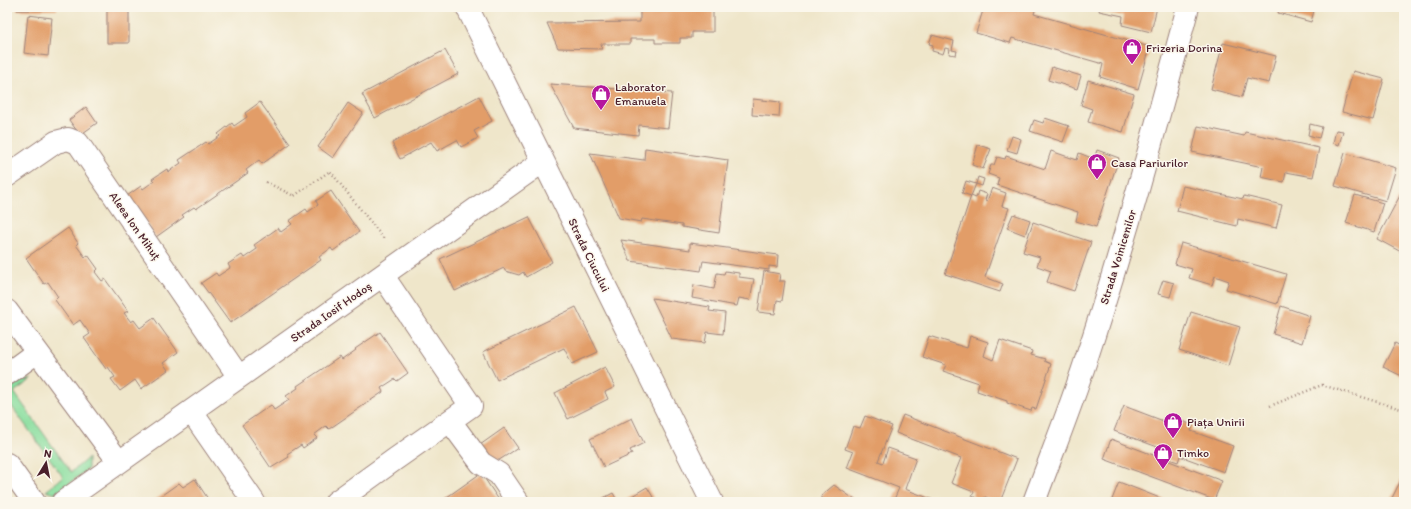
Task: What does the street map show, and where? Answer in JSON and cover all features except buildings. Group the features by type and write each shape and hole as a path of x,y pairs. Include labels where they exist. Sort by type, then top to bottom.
{"street":[{"name":"Strada Ciucului","path":"467,7 542,162 712,502"},
{"name":"Strada Voinicenilor","path":"1034,502 1085,365 1099,321 1148,157 1188,7"},
{"name":"Aleea Ion Mihuț","path":"7,176 56,142 68,139 78,143 240,377"},
{"name":"Strada Iosif Hodoș","path":"63,502 542,162"},
{"path":"336,502 471,406 382,276"},
{"path":"7,311 120,462"},
{"path":"7,374 37,352"},
{"path":"191,411 254,502"},
{"path":"450,420 481,463 499,474 518,502"},
{"path":"7,464 34,502"}],"path":[{"path":"266,182 294,196 330,171 388,244"},
{"path":"1270,406 1322,385 1404,410"}],"green space":[{"path":"32,379 14,392 71,472 88,458 88,469 56,494 46,491 63,477 7,400 7,390 21,381"}],"place":[{"name":"Frizeria Dorina","path":"1132,65"},
{"name":"Laborator Emanuela","path":"601,111"},
{"name":"Casa Pariurilor","path":"1097,180"},
{"name":"Piața Unirii","path":"1173,439"},
{"name":"Timko","path":"1163,470"}]}
